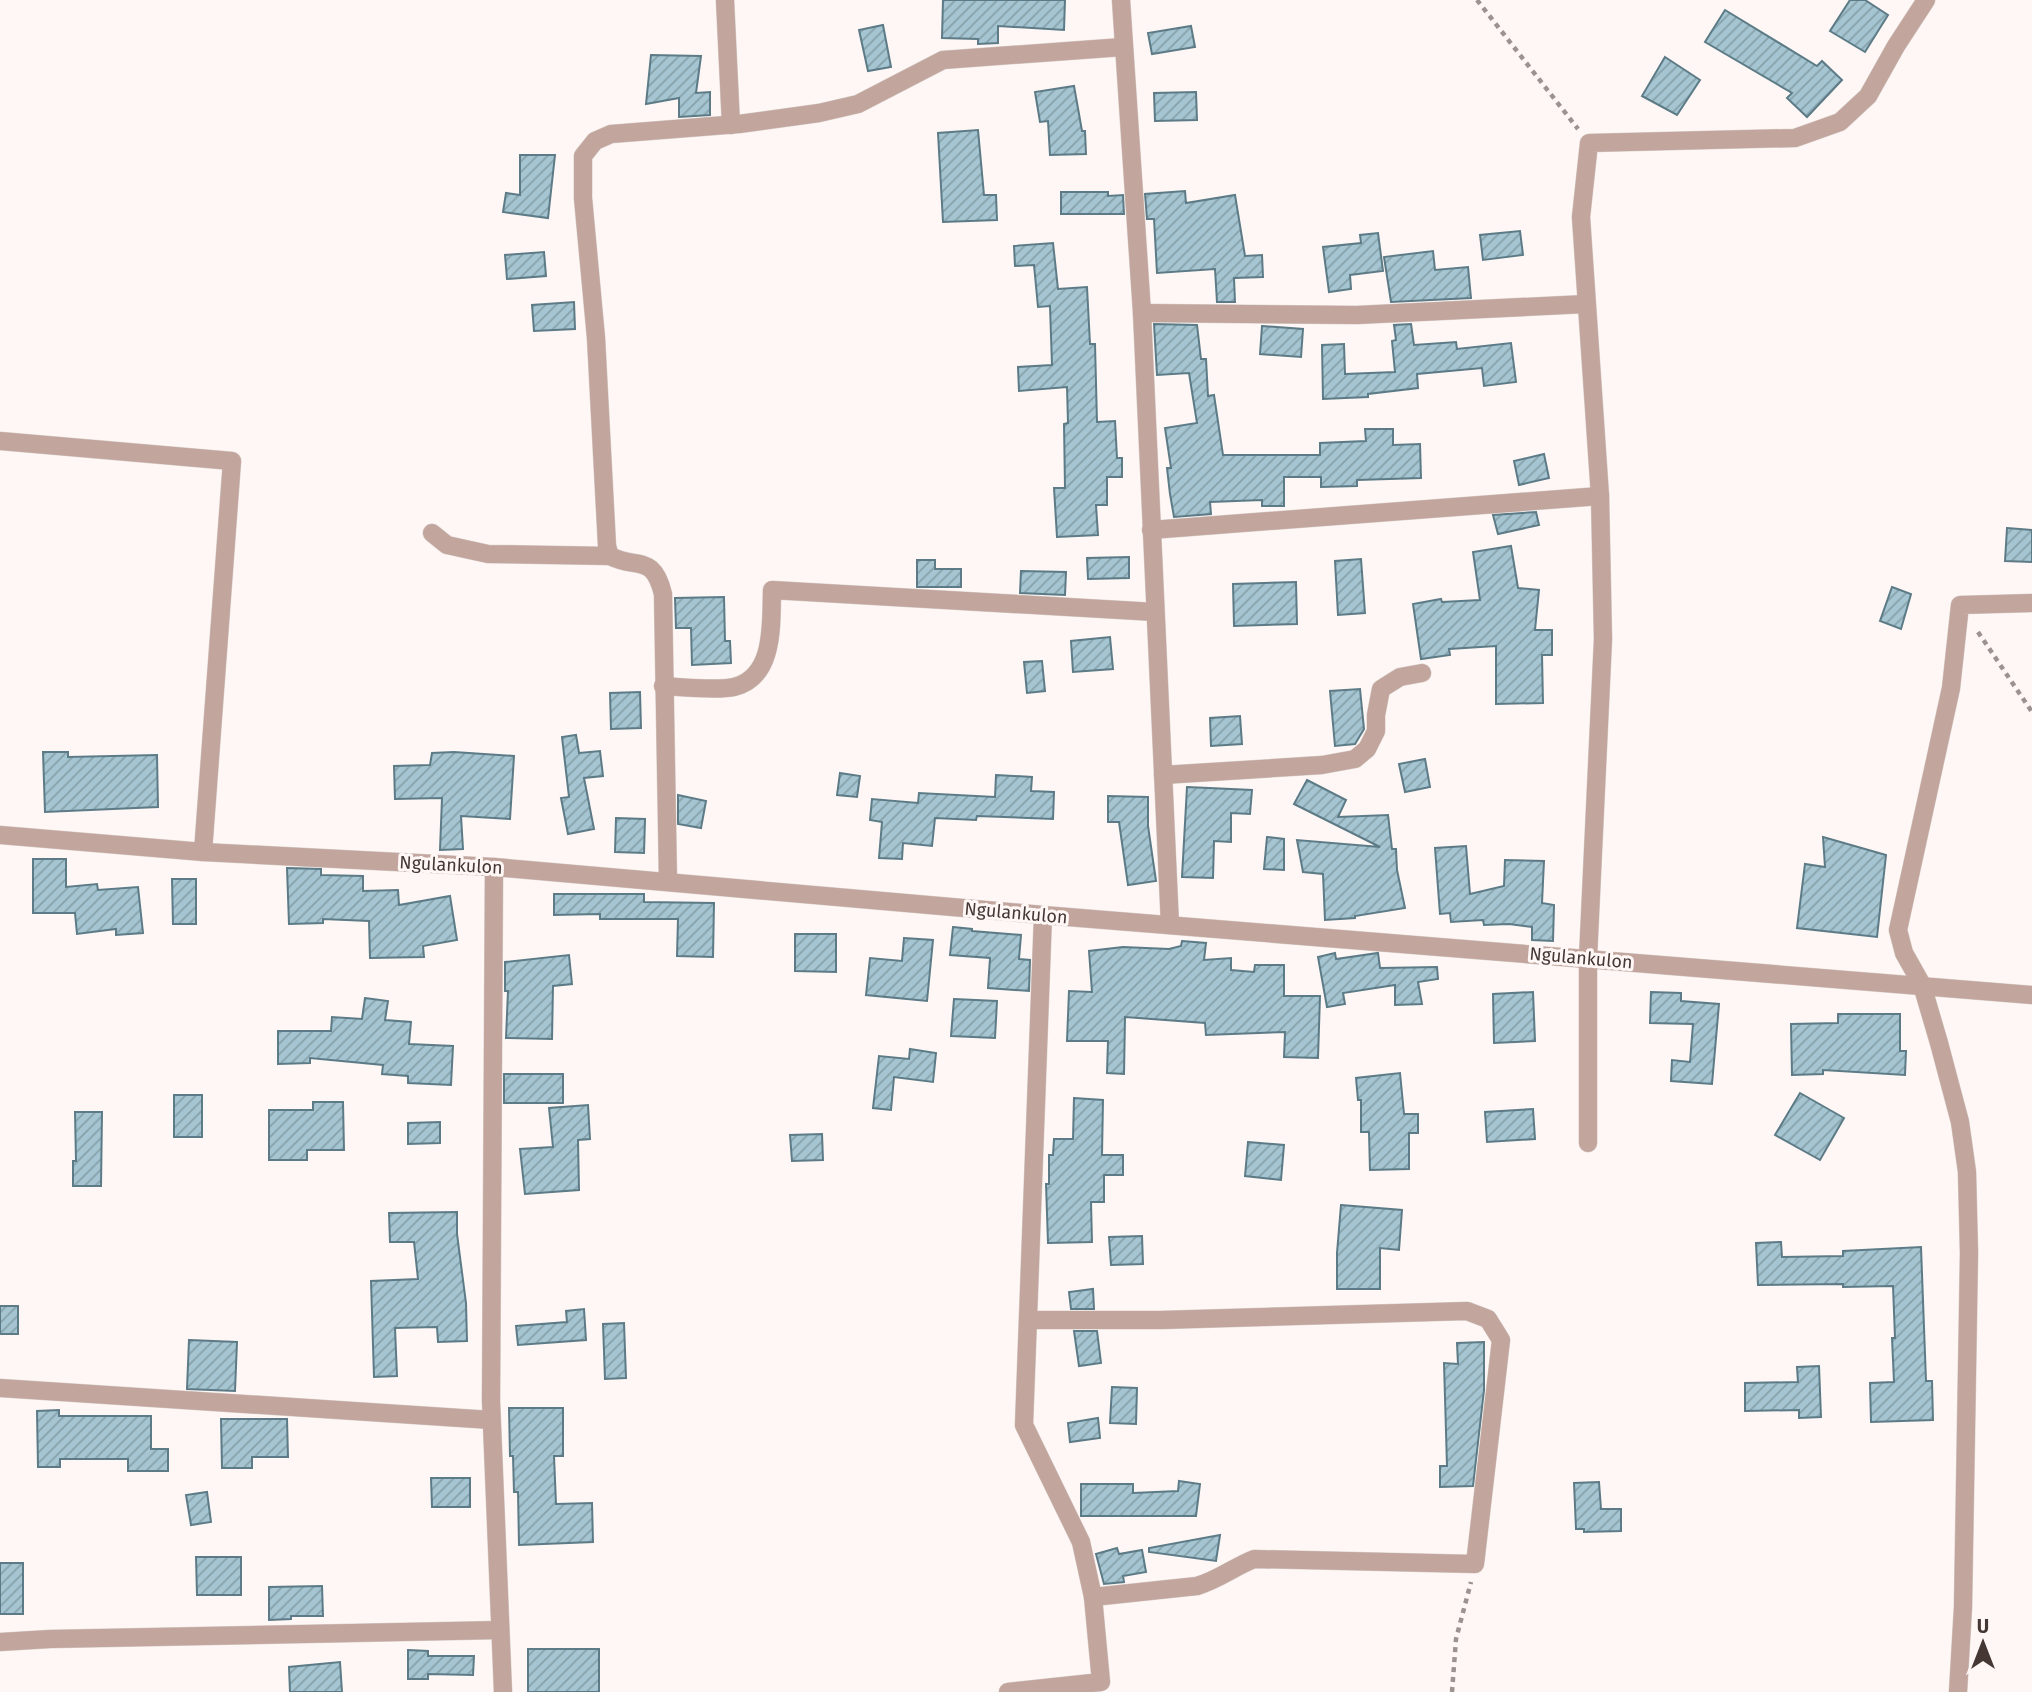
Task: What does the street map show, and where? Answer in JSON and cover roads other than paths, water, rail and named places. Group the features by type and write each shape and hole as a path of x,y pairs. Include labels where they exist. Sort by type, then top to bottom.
{"street":[{"path":"725,0 730,125"},
{"path":"1121,0 1142,313 1170,925"},
{"path":"1587,1143 1587,958 1603,639 1600,496 1581,217 1589,143 1795,138 1840,122 1868,96 1926,0"},
{"path":"610,556 607,545 596,338 583,198 583,156 595,141 611,134 730,125 818,113 859,104 943,60 1123,47"},
{"path":"1142,313 1357,314 1586,304"},
{"path":"0,441 232,461 203,852"},
{"path":"1151,530 1600,496"},
{"path":"432,533 447,545 488,554 610,556 649,566 661,586 668,881"},
{"path":"663,686 732,688 751,680 762,669 771,630 772,590 1155,612"},
{"path":"1958,1692 1964,1553 1969,1253 1967,1172 1960,1122 1922,985 1904,953 1898,930 1951,688 1959,605 2032,603"},
{"path":"1163,775 1322,765 1355,759 1367,749 1376,731 1381,689 1400,677 1422,673"},
{"name":"Ngulankulon","path":"0,835 203,852 494,867 1043,915 2032,995"},
{"path":"494,867 491,1420 503,1692"},
{"path":"1008,1692 1102,1687 1093,1597 1081,1542 1024,1425 1043,915"},
{"path":"1028,1320 1161,1320 1467,1311 1488,1319 1501,1340 1475,1564 1254,1559 1240,1564 1214,1581 1197,1586 1093,1597"},
{"path":"0,1388 491,1420"},
{"path":"0,1642 63,1638 500,1630"}]}
